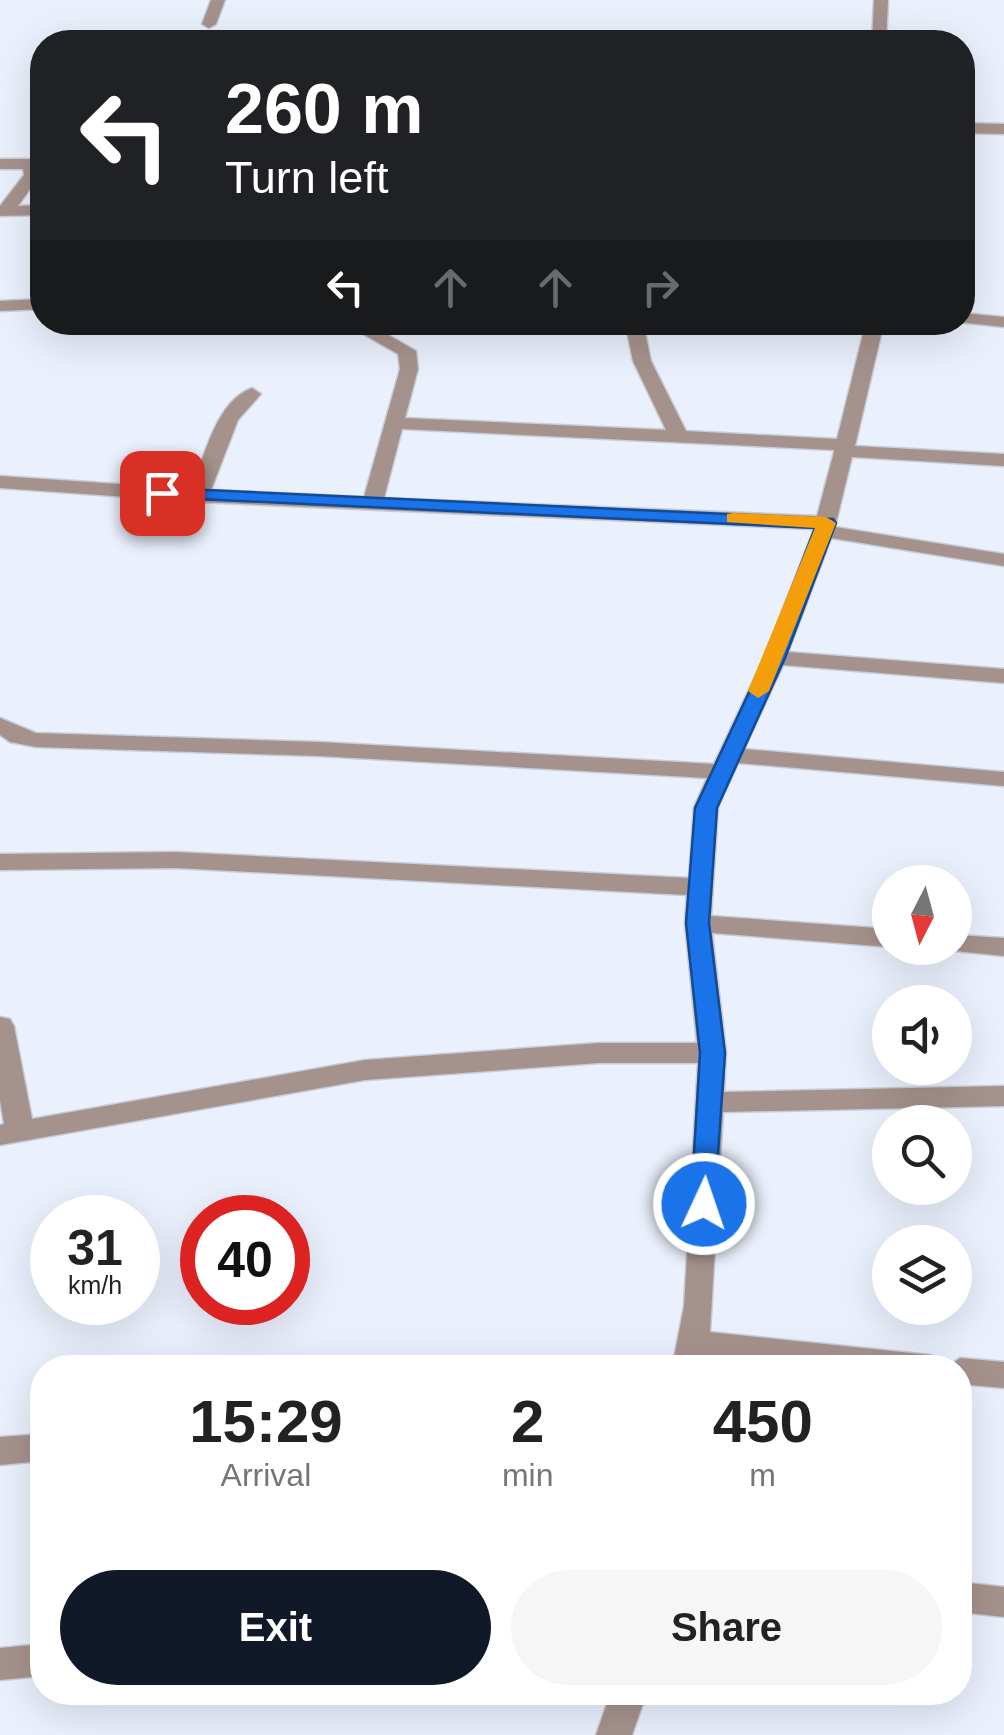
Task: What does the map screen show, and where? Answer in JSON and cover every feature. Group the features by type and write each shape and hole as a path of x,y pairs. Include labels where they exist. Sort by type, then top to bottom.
{"street":[{"path":"209,24 218,0"},
{"path":"880,30 882,0"},
{"path":"975,128 1004,129"},
{"path":"0,164 30,164"},
{"path":"2,212 16,202 30,178"},
{"path":"2,212 30,211"},
{"path":"0,306 30,305"},
{"path":"975,319 1004,322"},
{"path":"372,503 409,368 407,351 376,335"},
{"path":"637,335 642,361 679,437"},
{"path":"690,1355 699,1306 712,1053 698,923 706,808 775,658 825,527 879,335"},
{"path":"199,496 228,418 252,394"},
{"path":"393,423 679,437 1004,460"},
{"path":"0,482 199,496 825,527 1004,560"},
{"path":"775,658 1004,676"},
{"path":"0,725 18,737 36,740 724,763 1004,779"},
{"path":"0,862 255,862 576,885 702,887"},
{"path":"698,923 872,937"},
{"path":"972,945 1004,948"},
{"path":"0,1026 10,1133 366,1070 599,1053 712,1053"},
{"path":"710,1102 1004,1096"},
{"path":"972,1371 1004,1375"},
{"path":"0,1451 30,1449"},
{"path":"972,1598 1004,1602"},
{"path":"0,1664 30,1661"},
{"path":"614,1735 624,1705"}],"slow traffic":[{"path":"734,518 826,523 775,658 758,691"}],"route":[{"path":"162,493 826,523 775,658 727,755 706,808 698,923 712,1053 704,1204"}]}
